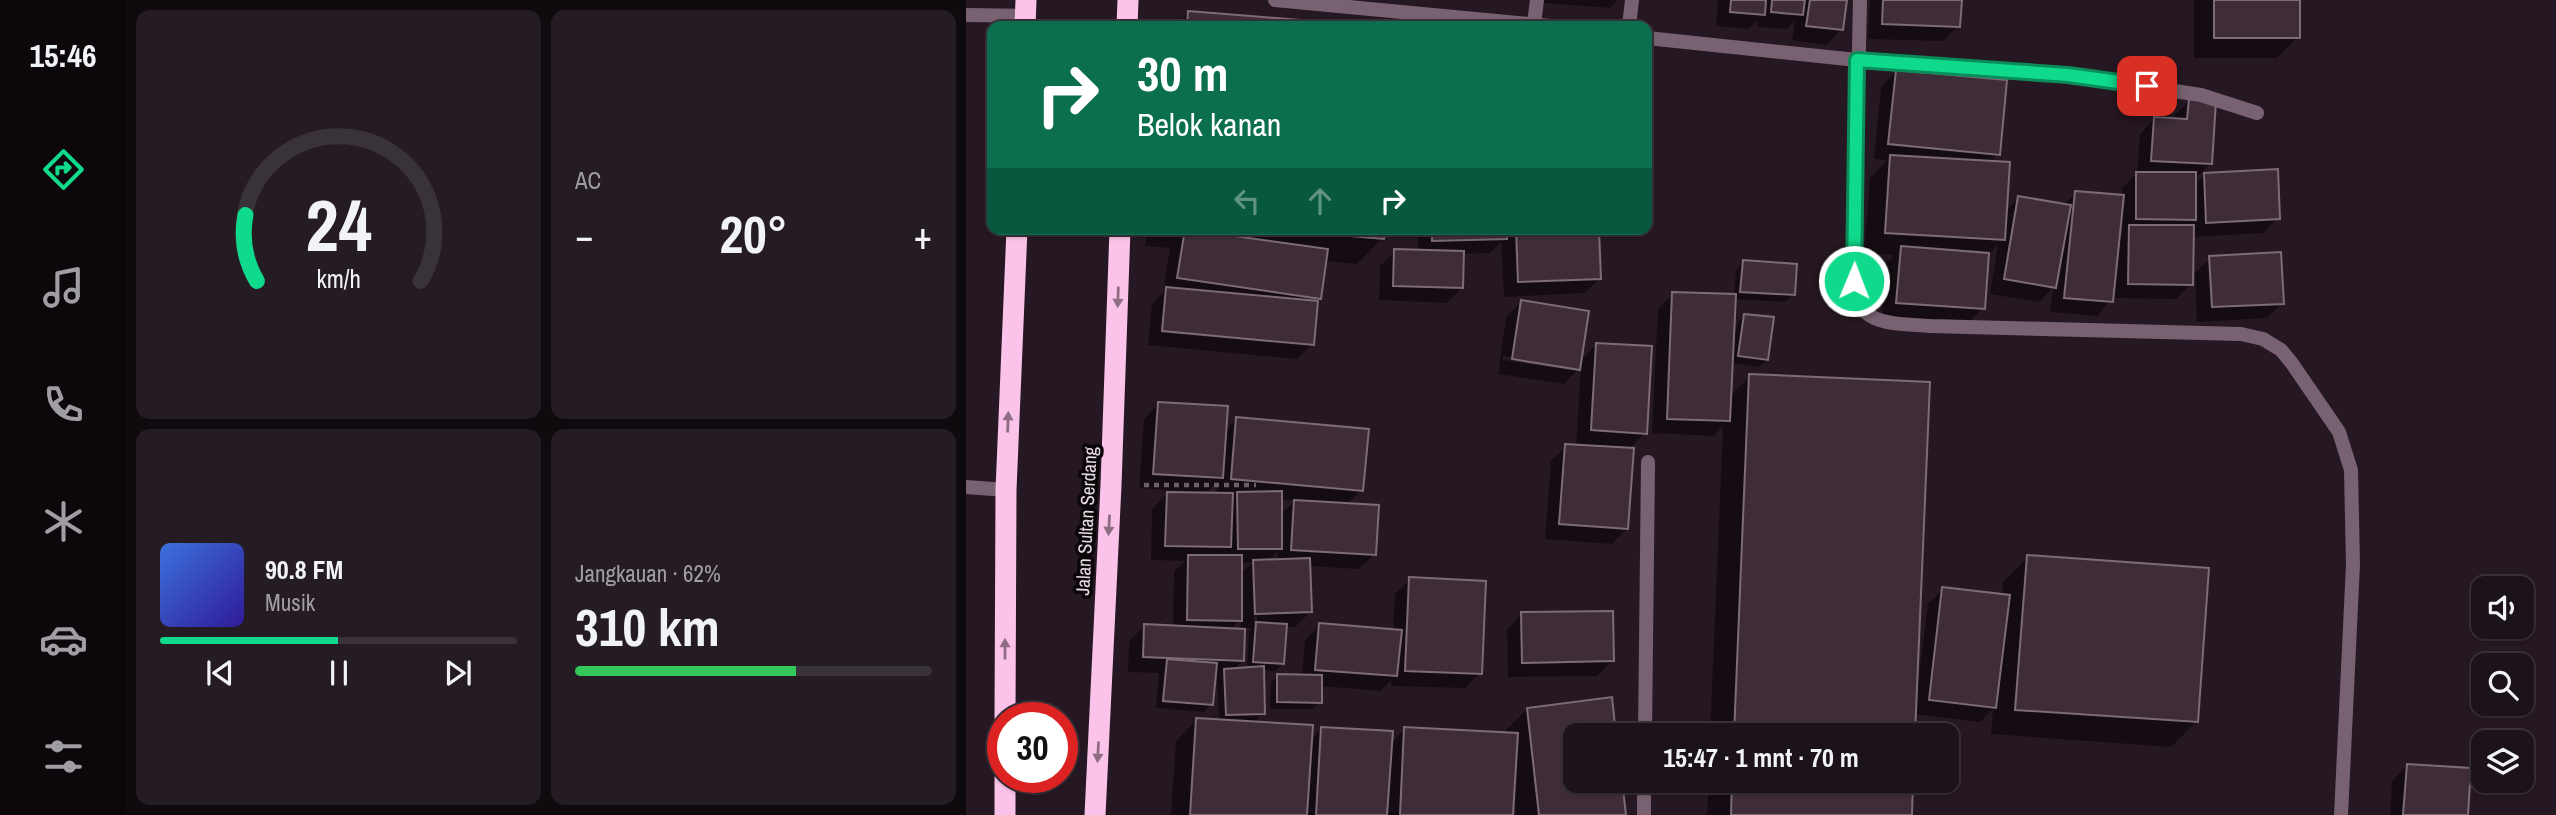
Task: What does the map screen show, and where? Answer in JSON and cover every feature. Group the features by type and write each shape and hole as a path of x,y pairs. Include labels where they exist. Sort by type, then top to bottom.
{"highway":[{"path":"1127,21 1128,0"},
{"path":"1005,702 1006,490 1017,235"},
{"name":"Jalan Sultan Serdang","path":"1095,815 1120,235"},
{"path":"1005,793 1005,815"}],"street":[{"path":"1275,0 1502,21"},
{"path":"1534,21 1537,0"},
{"path":"1630,21 1632,0"},
{"path":"1860,0 1854,294 1860,309 1885,322 1930,326 2241,334 2263,339 2281,350 2291,362 2339,432 2351,470 2353,564 2341,815"},
{"path":"966,15 1026,14"},
{"path":"1652,39 1857,60 2081,77 2201,95 2257,113"},
{"path":"1645,723 1648,462"},
{"path":"966,487 1006,490"},
{"path":"1644,793 1644,815"}],"path":[{"path":"1111,485 1256,485"}],"building":[{"path":"1731,0 1766,0 1765,15 1730,12"},
{"path":"1772,0 1805,0 1803,15 1771,12"},
{"path":"1810,0 1847,0 1843,30 1806,26"},
{"path":"1883,0 1962,0 1960,27 1882,24"},
{"path":"2214,0 2300,0 2300,38 2214,38"},
{"path":"1188,11 1313,21 1187,21"},
{"path":"1896,70 2007,80 2000,155 1888,144"},
{"path":"2189,99 2216,101 2212,164 2151,161 2154,117 2187,119"},
{"path":"1890,155 2010,162 2005,240 1885,233"},
{"path":"2278,169 2280,219 2206,223 2204,173"},
{"path":"2136,172 2196,172 2196,220 2136,219"},
{"path":"2075,191 2124,195 2113,302 2064,298"},
{"path":"2018,196 2071,205 2056,288 2004,279"},
{"path":"2129,225 2194,225 2193,285 2128,284"},
{"path":"1184,235 1228,235 1328,249 1321,299 1177,278"},
{"path":"1337,235 1384,235 1384,239"},
{"path":"1432,235 1507,235 1507,239 1432,241"},
{"path":"1516,235 1599,235 1601,279 1518,282"},
{"path":"1901,246 1989,253 1985,309 1896,303"},
{"path":"1394,249 1464,251 1463,288 1393,286"},
{"path":"2281,252 2284,304 2212,307 2209,256"},
{"path":"1743,260 1797,264 1795,295 1740,292"},
{"path":"1166,287 1318,301 1314,345 1162,331"},
{"path":"1672,292 1736,294 1730,421 1667,419"},
{"path":"1521,300 1589,311 1580,370 1512,359"},
{"path":"1744,314 1774,317 1768,360 1738,356"},
{"path":"1596,343 1652,346 1647,434 1591,430"},
{"path":"1749,374 1930,382 1916,723 1734,723"},
{"path":"1158,402 1228,406 1223,478 1153,474"},
{"path":"1236,417 1369,429 1363,491 1231,479"},
{"path":"1565,444 1634,448 1628,529 1559,524"},
{"path":"1282,491 1282,549 1238,549 1237,492"},
{"path":"1167,492 1233,493 1231,547 1165,546"},
{"path":"1294,500 1379,505 1376,555 1291,550"},
{"path":"1188,555 1242,555 1242,621 1187,620"},
{"path":"2027,555 2209,568 2198,722 2015,710"},
{"path":"1310,558 1312,612 1255,614 1253,560"},
{"path":"1409,577 1486,581 1482,674 1405,671"},
{"path":"1942,587 2010,595 1996,708 1929,700"},
{"path":"1613,611 1614,661 1522,663 1521,612"},
{"path":"1256,622 1287,624 1284,664 1253,662"},
{"path":"1319,623 1402,630 1397,676 1315,670"},
{"path":"1144,624 1245,629 1244,661 1143,657"},
{"path":"1167,659 1217,663 1213,705 1163,701"},
{"path":"1264,666 1265,714 1226,715 1224,669"},
{"path":"1277,674 1322,675 1322,703 1277,702"},
{"path":"1612,697 1615,723 1563,723 1563,793 1623,793 1626,815 1539,815 1527,708"},
{"path":"1196,718 1313,725 1307,815 1190,815"},
{"path":"1321,727 1393,731 1387,815 1316,815"},
{"path":"1404,727 1518,733 1513,815 1400,815"},
{"path":"2407,764 2471,768 2468,815 2403,815"},
{"path":"1732,793 1913,793 1912,815 1731,815"}],"route":[{"path":"1854,281 1857,60 2068,75 2147,86"}]}
